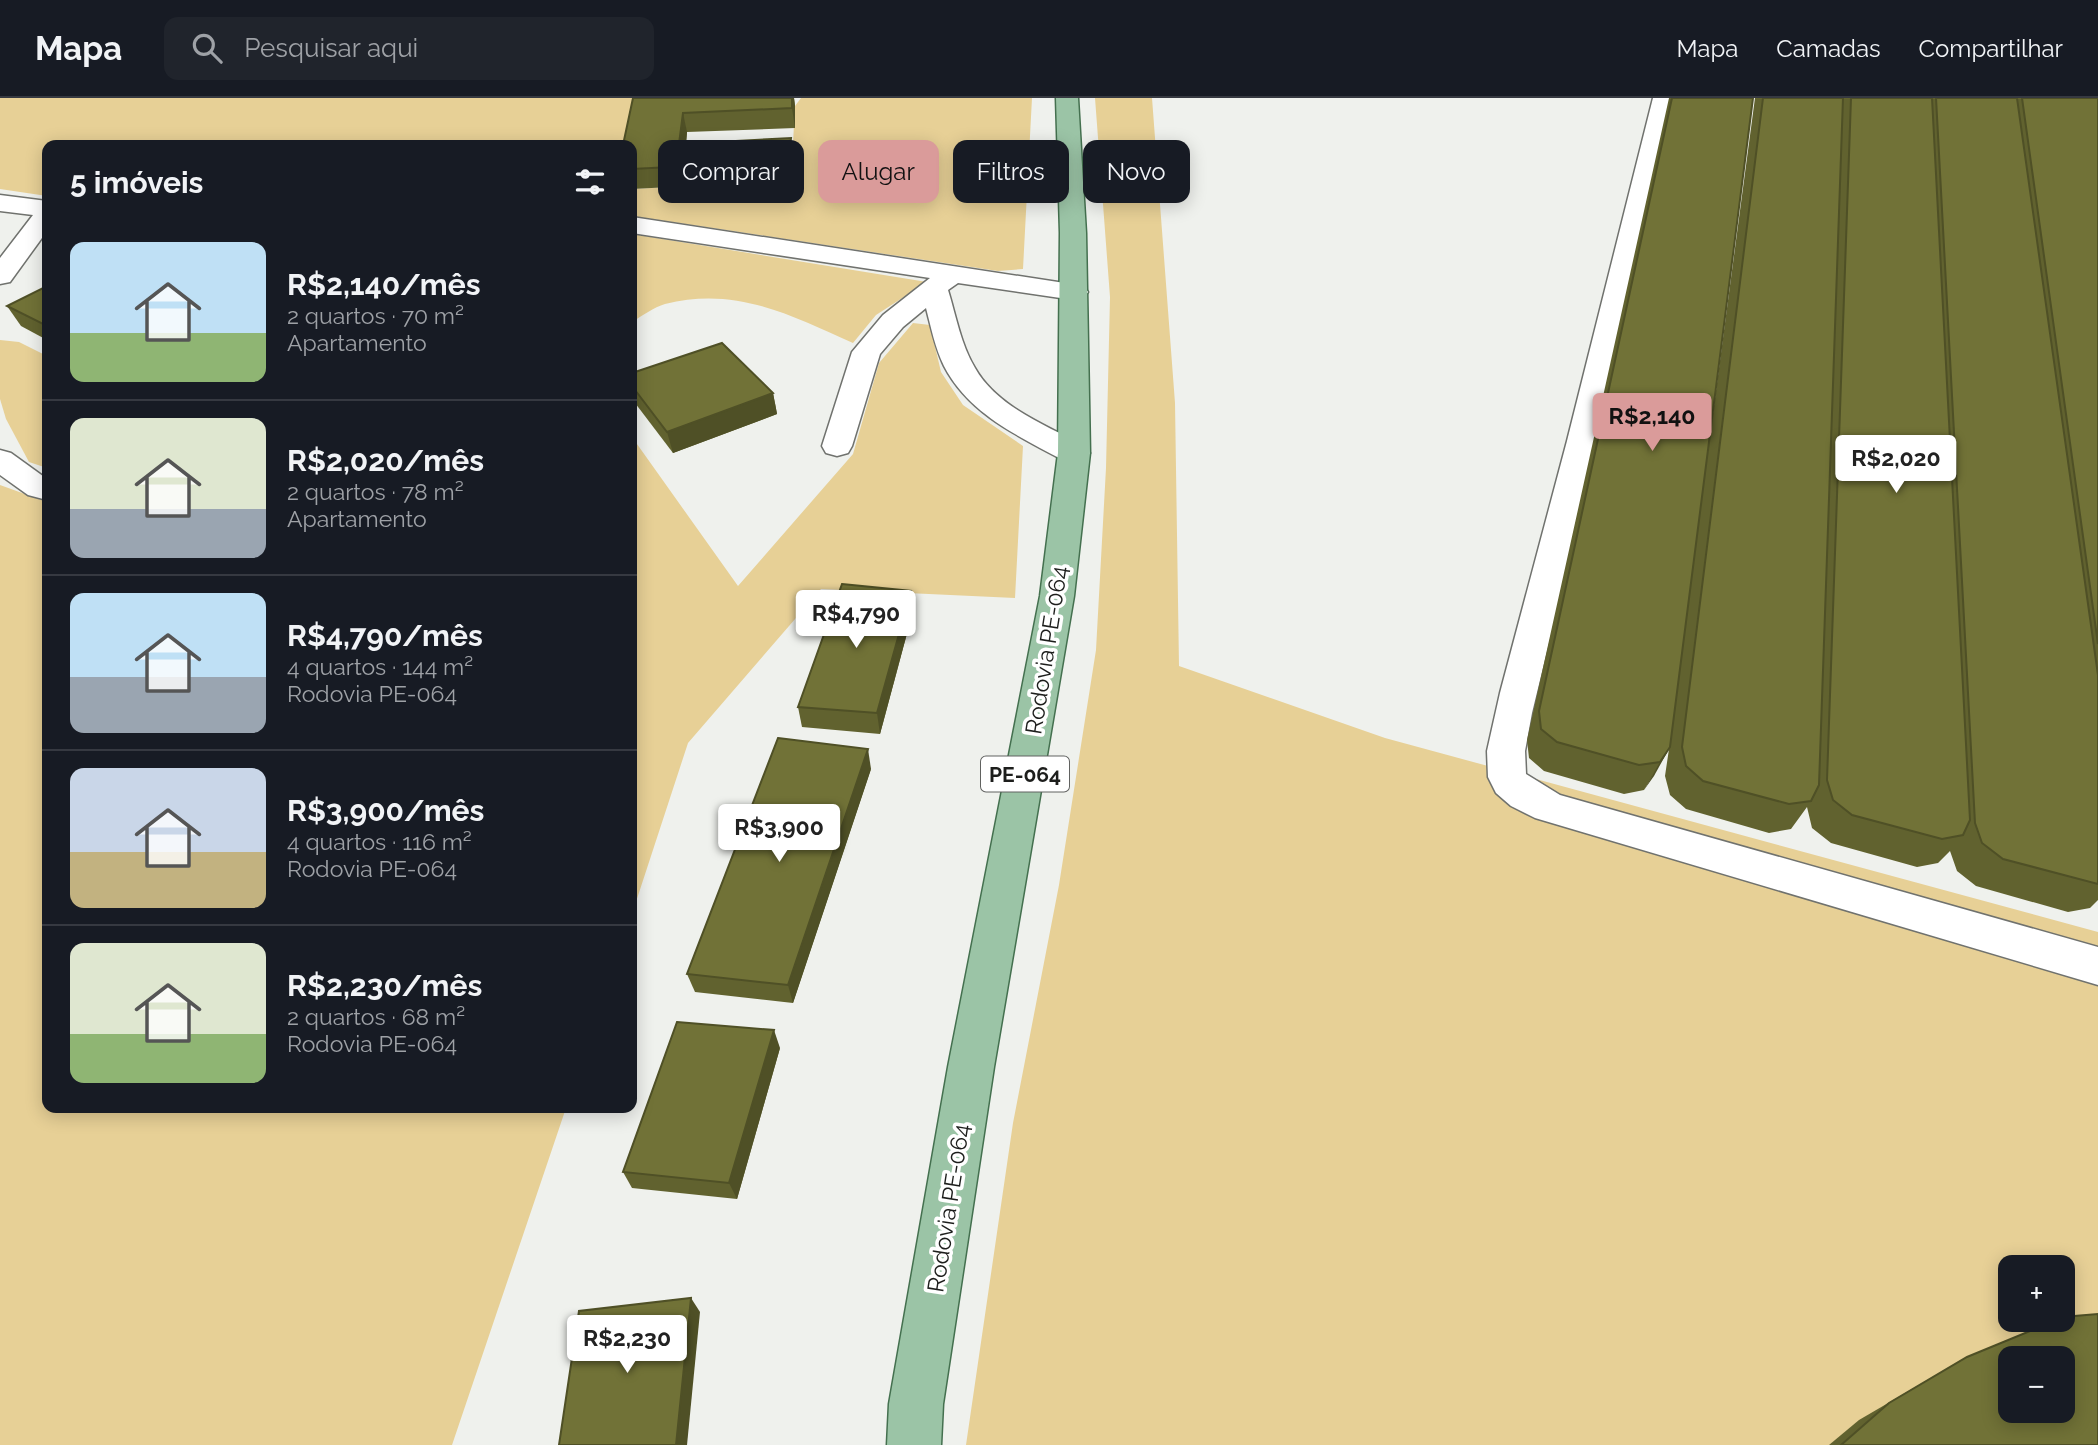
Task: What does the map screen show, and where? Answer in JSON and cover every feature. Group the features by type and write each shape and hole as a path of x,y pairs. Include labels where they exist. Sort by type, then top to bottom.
{"main road":[{"name":"Rodovia PE-064","path":"914,1445 916,1404 971,1067 1056,596 1074,453 1074,292 1067,98"}],"street":[{"path":"1664,98 1588,428 1520,686 1506,754 1507,777 1519,792 1549,807 2098,966"},
{"path":"0,204 42,210"},
{"path":"0,276 42,218"},
{"path":"637,226 943,281 1074,292"},
{"path":"837,446 866,352 893,321 943,281"},
{"path":"943,281 959,366 981,398 1074,453"},
{"path":"0,460 42,489"}],"shaded area":[{"path":"0,98 637,98 633,140 42,140 42,195 0,189"},
{"path":"801,98 1032,98 1030,140 953,140 953,203 1026,203 1023,269 998,271 637,217 637,189 658,188 658,203 804,203 804,140 793,140 795,106"},
{"path":"1095,98 1152,98 1155,140 1098,140"},
{"path":"1103,203 1160,203 1175,403 1179,666 1385,738 2098,932 2098,1445 966,1445 1013,1123 1059,885 1096,650 1106,468 1110,297"},
{"path":"637,235 927,282 876,315 853,343 785,314 739,301 691,299 652,309 637,319"},
{"path":"913,323 930,325 941,372 963,405 1023,446 1015,598 821,589 688,743 637,899 637,444 738,586 853,454 879,363"},
{"path":"0,340 19,342 42,354 42,466 29,462 6,419 0,399"},
{"path":"0,485 42,500 42,1113 564,1113 452,1445 0,1445"}],"building":[{"path":"633,98 792,98 792,108 683,113 680,140 658,140 658,168 637,169 637,140 624,140"},
{"path":"1672,98 1753,98 1670,747 1660,762 1639,765 1557,742 1541,729 1539,711"},
{"path":"1763,98 1843,98 1819,785 1811,801 1789,804 1703,781 1686,766 1682,747"},
{"path":"1851,98 1932,98 1970,820 1963,835 1942,839 1852,815 1833,800 1827,780"},
{"path":"1936,98 2017,98 2098,675 2098,884 2003,859 1982,843 1975,823"},
{"path":"2022,98 2098,98 2098,644"},
{"path":"791,138 791,140 754,140"},
{"path":"42,288 42,324 7,306"},
{"path":"722,343 773,393 667,432 637,393 637,371"},
{"path":"842,584 911,591 877,713 798,707"},
{"path":"778,738 868,749 788,985 687,974"},
{"path":"677,1022 774,1030 729,1183 623,1172"},
{"path":"691,1298 676,1445 559,1445 579,1311"},
{"path":"2098,1314 2098,1445 1841,1445 1889,1403 1967,1357 2028,1332 2075,1332 2075,1316"}]}
